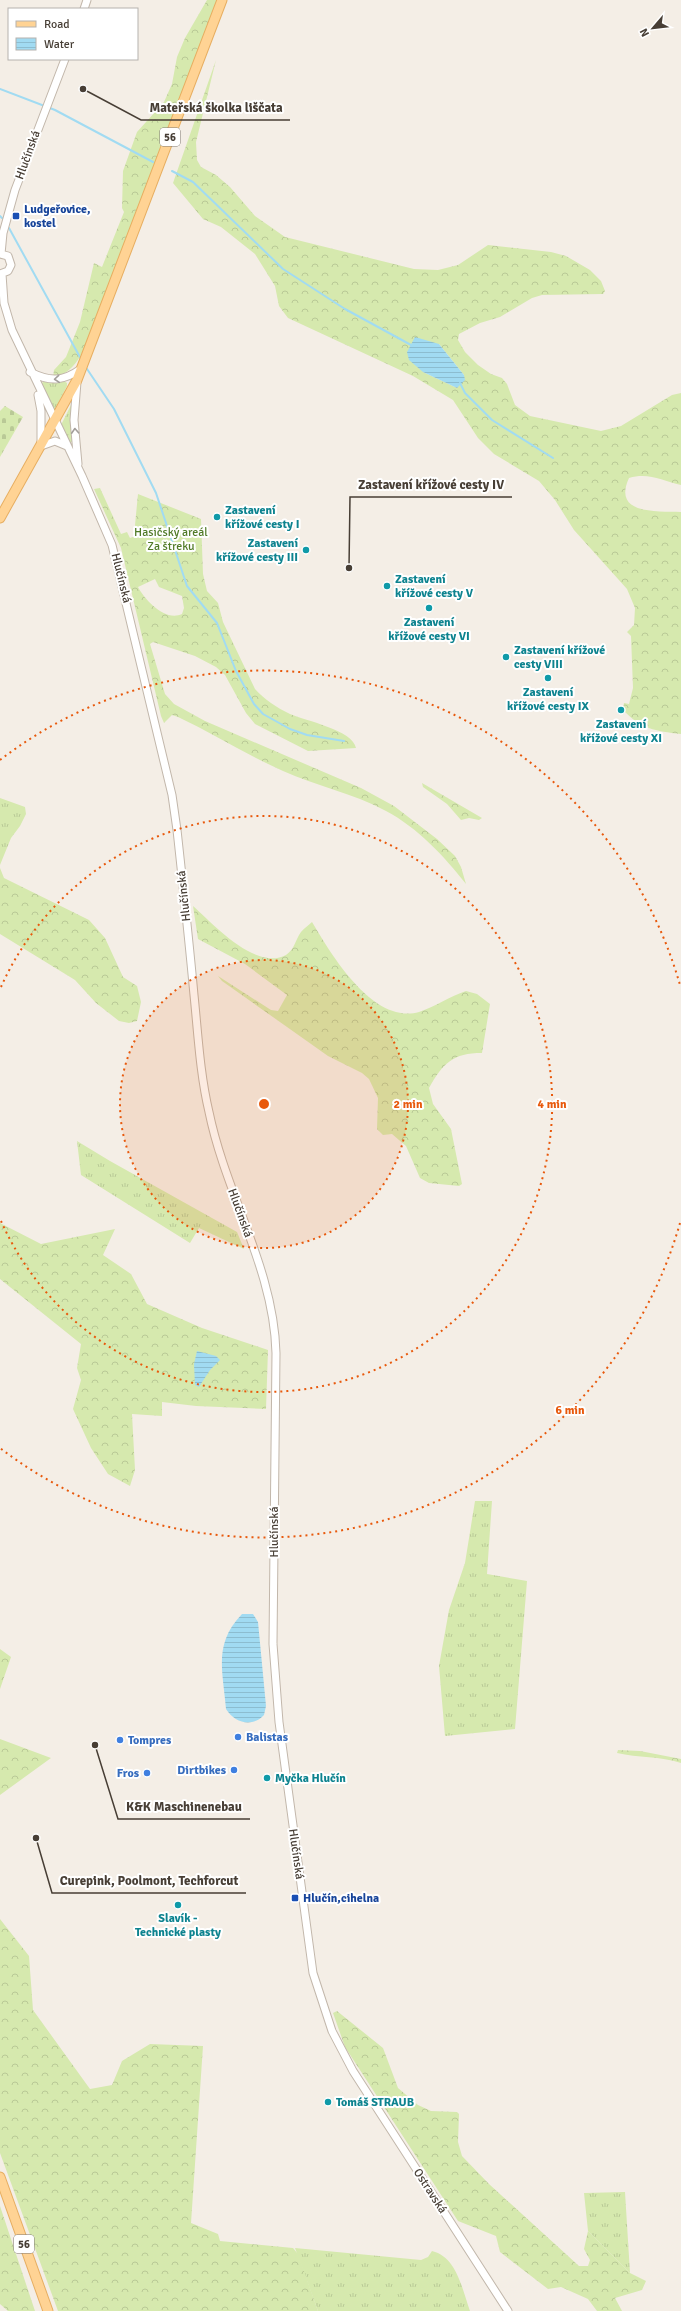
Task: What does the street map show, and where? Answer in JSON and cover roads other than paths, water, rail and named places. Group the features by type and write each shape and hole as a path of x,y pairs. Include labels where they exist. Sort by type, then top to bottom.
{"main road":[{"name":"56","path":"0,518 55,422 77,380 222,0"},
{"name":"56","path":"0,2176 48,2311"}],"street":[{"name":"Hlučínská","path":"1,254 3,233 15,190 65,60"},
{"path":"1,254 8,256 11,263 10,270 1,274"},
{"name":"Hlučínská","path":"1,274 3,297 8,318 30,372 41,405 41,446"},
{"path":"30,372 44,378 55,380 65,378 82,368"},
{"name":"Hlučínská","path":"30,372 79,470 105,527 119,567 172,795 177,830 201,1066 208,1112 232,1191 267,1286 273,1310 276,1353 274,1644 279,1722 313,1973 332,2031 353,2071"},
{"path":"77,380 74,420 79,470"},
{"path":"41,446 55,441 67,446"},
{"name":"Ostravská","path":"353,2071 508,2311"}],"water":[{"path":"415,337 439,344 464,375 465,380 457,388 423,372 409,360 407,352"},
{"path":"197,1351 216,1356 220,1360 210,1370 199,1387 195,1385 194,1364"},
{"path":"242,1614 253,1614 258,1622 266,1706 264,1715 254,1722 249,1723 234,1718 226,1709 222,1670 223,1647 233,1625"}],"waterway":[{"path":"0,89 55,110 153,162"},
{"path":"172,171 193,182 283,269 345,309 411,345"},
{"path":"9,228 81,359"},
{"path":"85,366 114,409 156,493 187,586 217,623 236,671 254,704 263,714 290,729 307,735 344,741"},
{"path":"460,383 465,393 492,420 553,458"}],"place":[{"name":"Mateřská školka liščata","path":"83,89"},
{"name":"Ludgeřovice, kostel","path":"16,216"},
{"name":"Zastavení křížové cesty I","path":"217,517"},
{"name":"Zastavení křížové cesty III","path":"306,550"},
{"name":"Zastavení křížové cesty IV","path":"349,568"},
{"name":"Zastavení křížové cesty V","path":"387,586"},
{"name":"Zastavení křížové cesty VI","path":"429,608"},
{"name":"Zastavení křížové cesty VIII","path":"506,657"},
{"name":"Zastavení křížové cesty IX","path":"548,678"},
{"name":"Zastavení křížové cesty XI","path":"621,710"},
{"name":"Balistas","path":"238,1737"},
{"name":"Tompres","path":"120,1740"},
{"name":"K&K Maschinenebau","path":"95,1745"},
{"name":"Dirtbikes","path":"234,1770"},
{"name":"Fros","path":"147,1773"},
{"name":"Myčka Hlučín","path":"267,1778"},
{"name":"Curepink, Poolmont, Techforcut","path":"36,1838"},
{"name":"Hlučín,cihelna","path":"295,1898"},
{"name":"Slavík - Technické plasty","path":"178,1905"},
{"name":"Tomáš STRAUB","path":"328,2102"}],"park label":[{"name":"Hasičský areál Za štreku","path":"171,539"}]}
